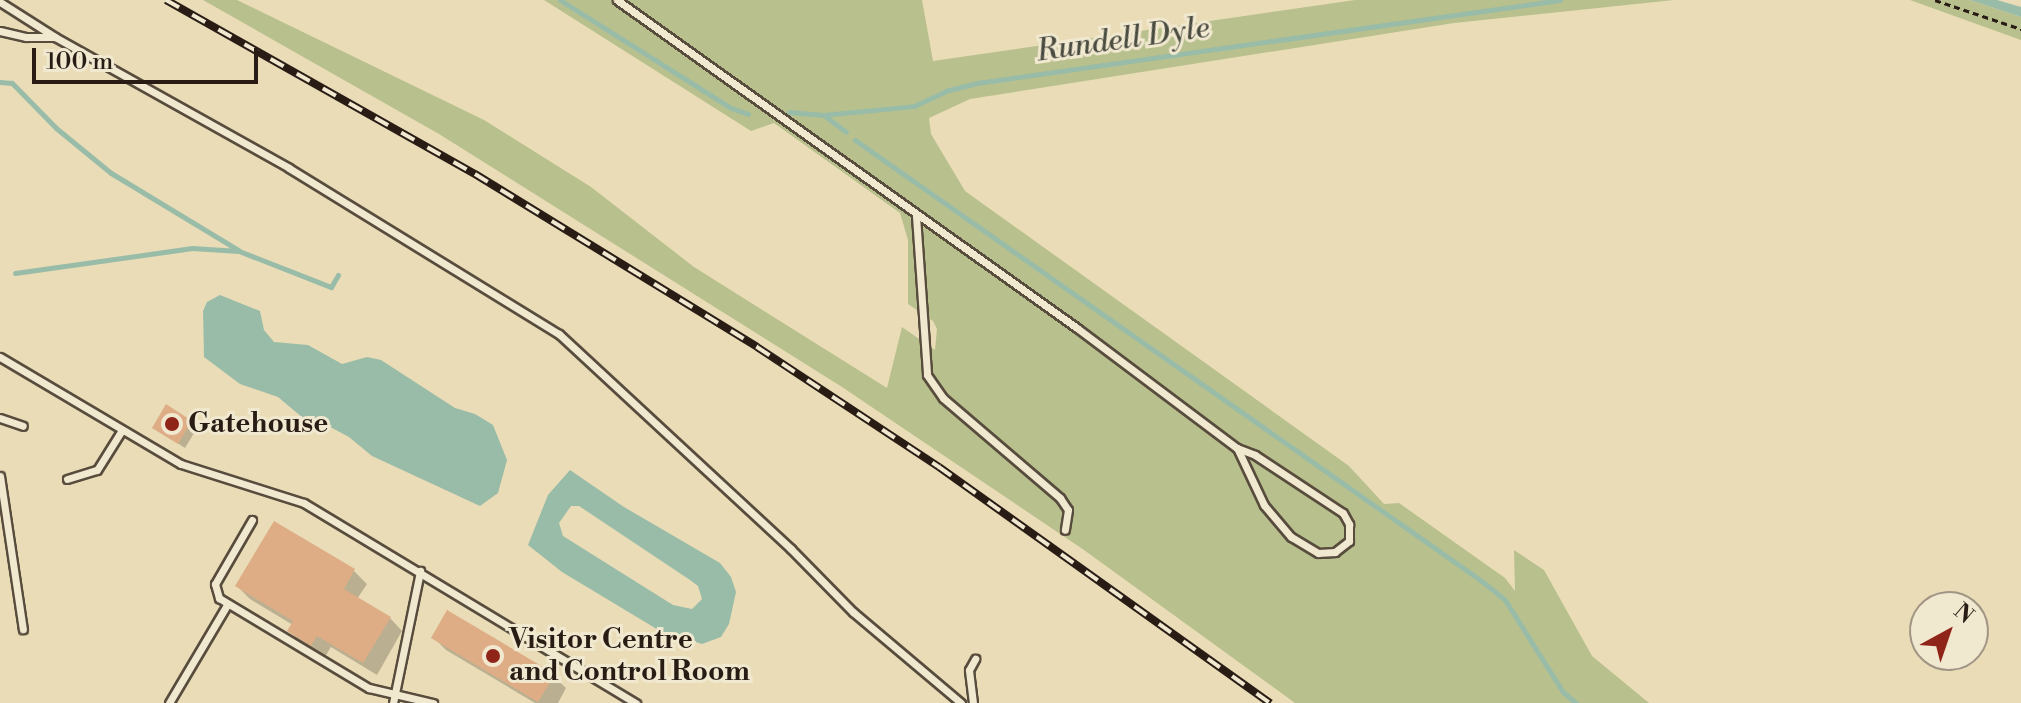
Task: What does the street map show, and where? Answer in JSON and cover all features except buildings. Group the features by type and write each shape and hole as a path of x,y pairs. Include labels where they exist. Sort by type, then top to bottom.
{"lane":[{"path":"617,0 1077,328 1237,448 1255,455 1343,513 1349,524 1349,541 1335,552 1318,553 1291,537 1264,505 1237,448"},
{"path":"0,2 55,37 289,168 559,334 791,549 853,612 961,703"},
{"path":"0,31 26,37 55,37"},
{"path":"916,216 927,375 943,398 1060,498 1068,510 1065,530"},
{"path":"0,357 181,464 294,498 636,703"},
{"path":"0,418 23,426"},
{"path":"67,479 97,470 122,430"},
{"path":"0,476 23,629"},
{"path":"252,520 215,584 215,592 227,605 369,688 393,699 433,703"},
{"path":"393,699 420,571"},
{"path":"169,703 227,605"},
{"path":"973,703 969,670 975,659"}],"path":[{"path":"1935,0 2021,29"}],"shaded area":[{"path":"203,0 237,0 484,120 591,187 694,267 887,388 902,327 935,350 937,329 933,321 908,304 908,240 900,213 774,123 751,131 544,0 922,0 933,61 1355,0 1674,0 1454,23 970,99 929,118 931,134 965,191 1349,466 1384,504 1399,503 1505,578 1515,591 1514,550 1544,570 1592,656 1649,703 1295,703 1084,550 842,387 439,134"},
{"path":"1910,0 1970,0 2021,17 2021,40"},
{"path":"1970,0 1997,0 2021,7 2021,17"},
{"path":"220,295 260,311 264,330 274,342 308,345 342,364 367,357 381,360 455,408 475,414 493,425 507,460 498,493 480,506 372,456 349,437 319,421 303,418 278,397 240,384 204,357 203,311 207,302"},
{"path":"570,470 624,507 720,563 731,577 736,592 729,624 721,637 702,644 660,631 562,572 528,545 548,495","holes":["571,506 579,506 698,586 702,599 692,609 673,605 563,536 559,523"]}],"waterway":[{"path":"560,0 731,108 748,114"},
{"name":"Rundell Dyle","path":"789,112 823,115 914,106 949,90 977,83 1560,0"},
{"path":"0,82 12,83 56,128 111,173 238,250"},
{"path":"825,116 846,132"},
{"path":"855,140 1483,582 1505,600 1563,692 1576,703"},
{"path":"15,273 192,248 239,251 331,287 338,275"}],"railway":[{"path":"166,0 475,174 757,347 939,467 1270,703"}],"place":[{"name":"Gatehouse","path":"172,424"},
{"name":"Visitor Centre and Control Room","path":"493,656"}]}
